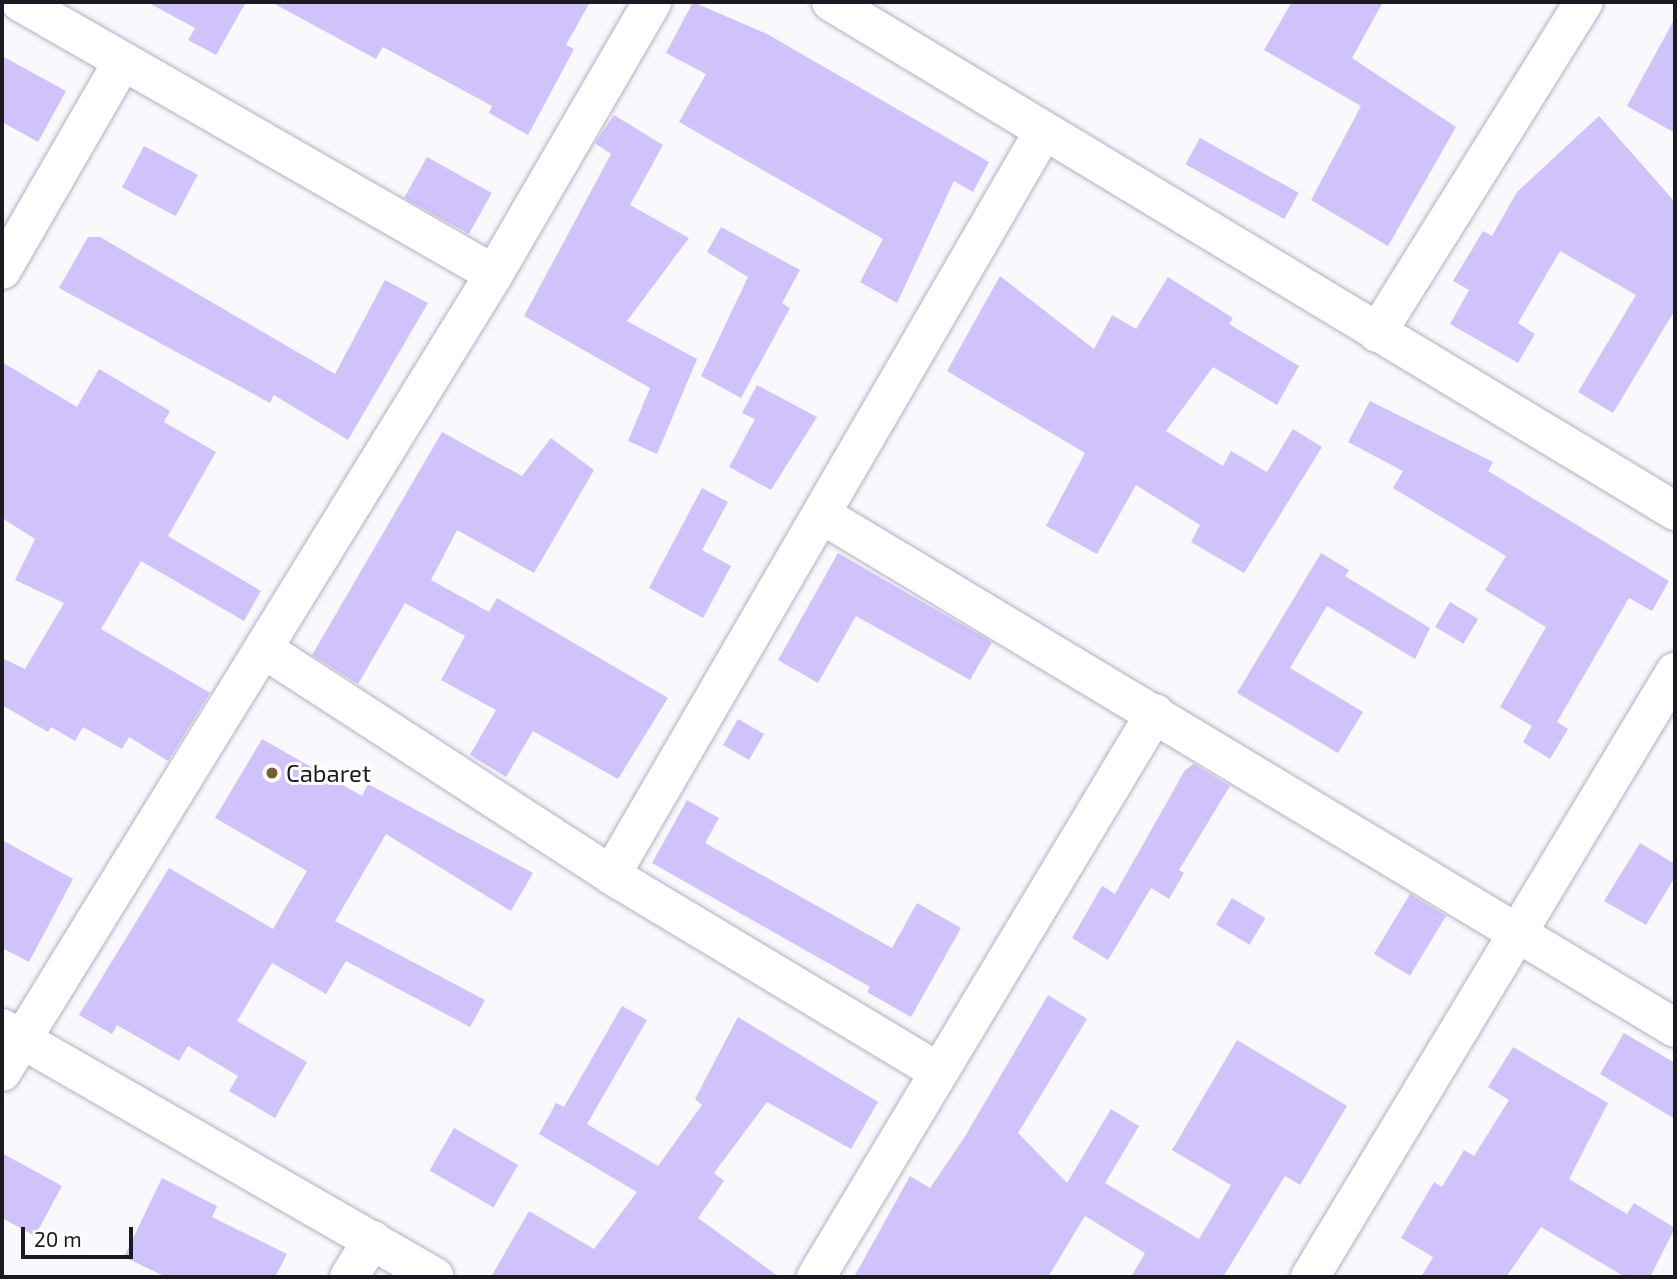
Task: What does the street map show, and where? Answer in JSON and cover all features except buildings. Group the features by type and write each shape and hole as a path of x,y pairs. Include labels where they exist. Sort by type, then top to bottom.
{"street":[{"path":"20,2 121,64 495,274"},
{"path":"2,1072 11,1034 265,650 495,274 652,2"},
{"path":"831,2 1042,134 1675,511"},
{"path":"1377,333 1584,2"},
{"path":"2,270 121,64"},
{"path":"611,875 824,516 1042,134"},
{"path":"824,516 1155,713 1516,936 1675,1028"},
{"path":"265,650 611,875 936,1069"},
{"path":"1310,1277 1675,672"},
{"path":"816,1277 936,1069 1155,713"},
{"path":"11,1034 435,1277"},
{"path":"349,1277 372,1240"}],"place":[{"name":"Cabaret","path":"272,773"}]}
